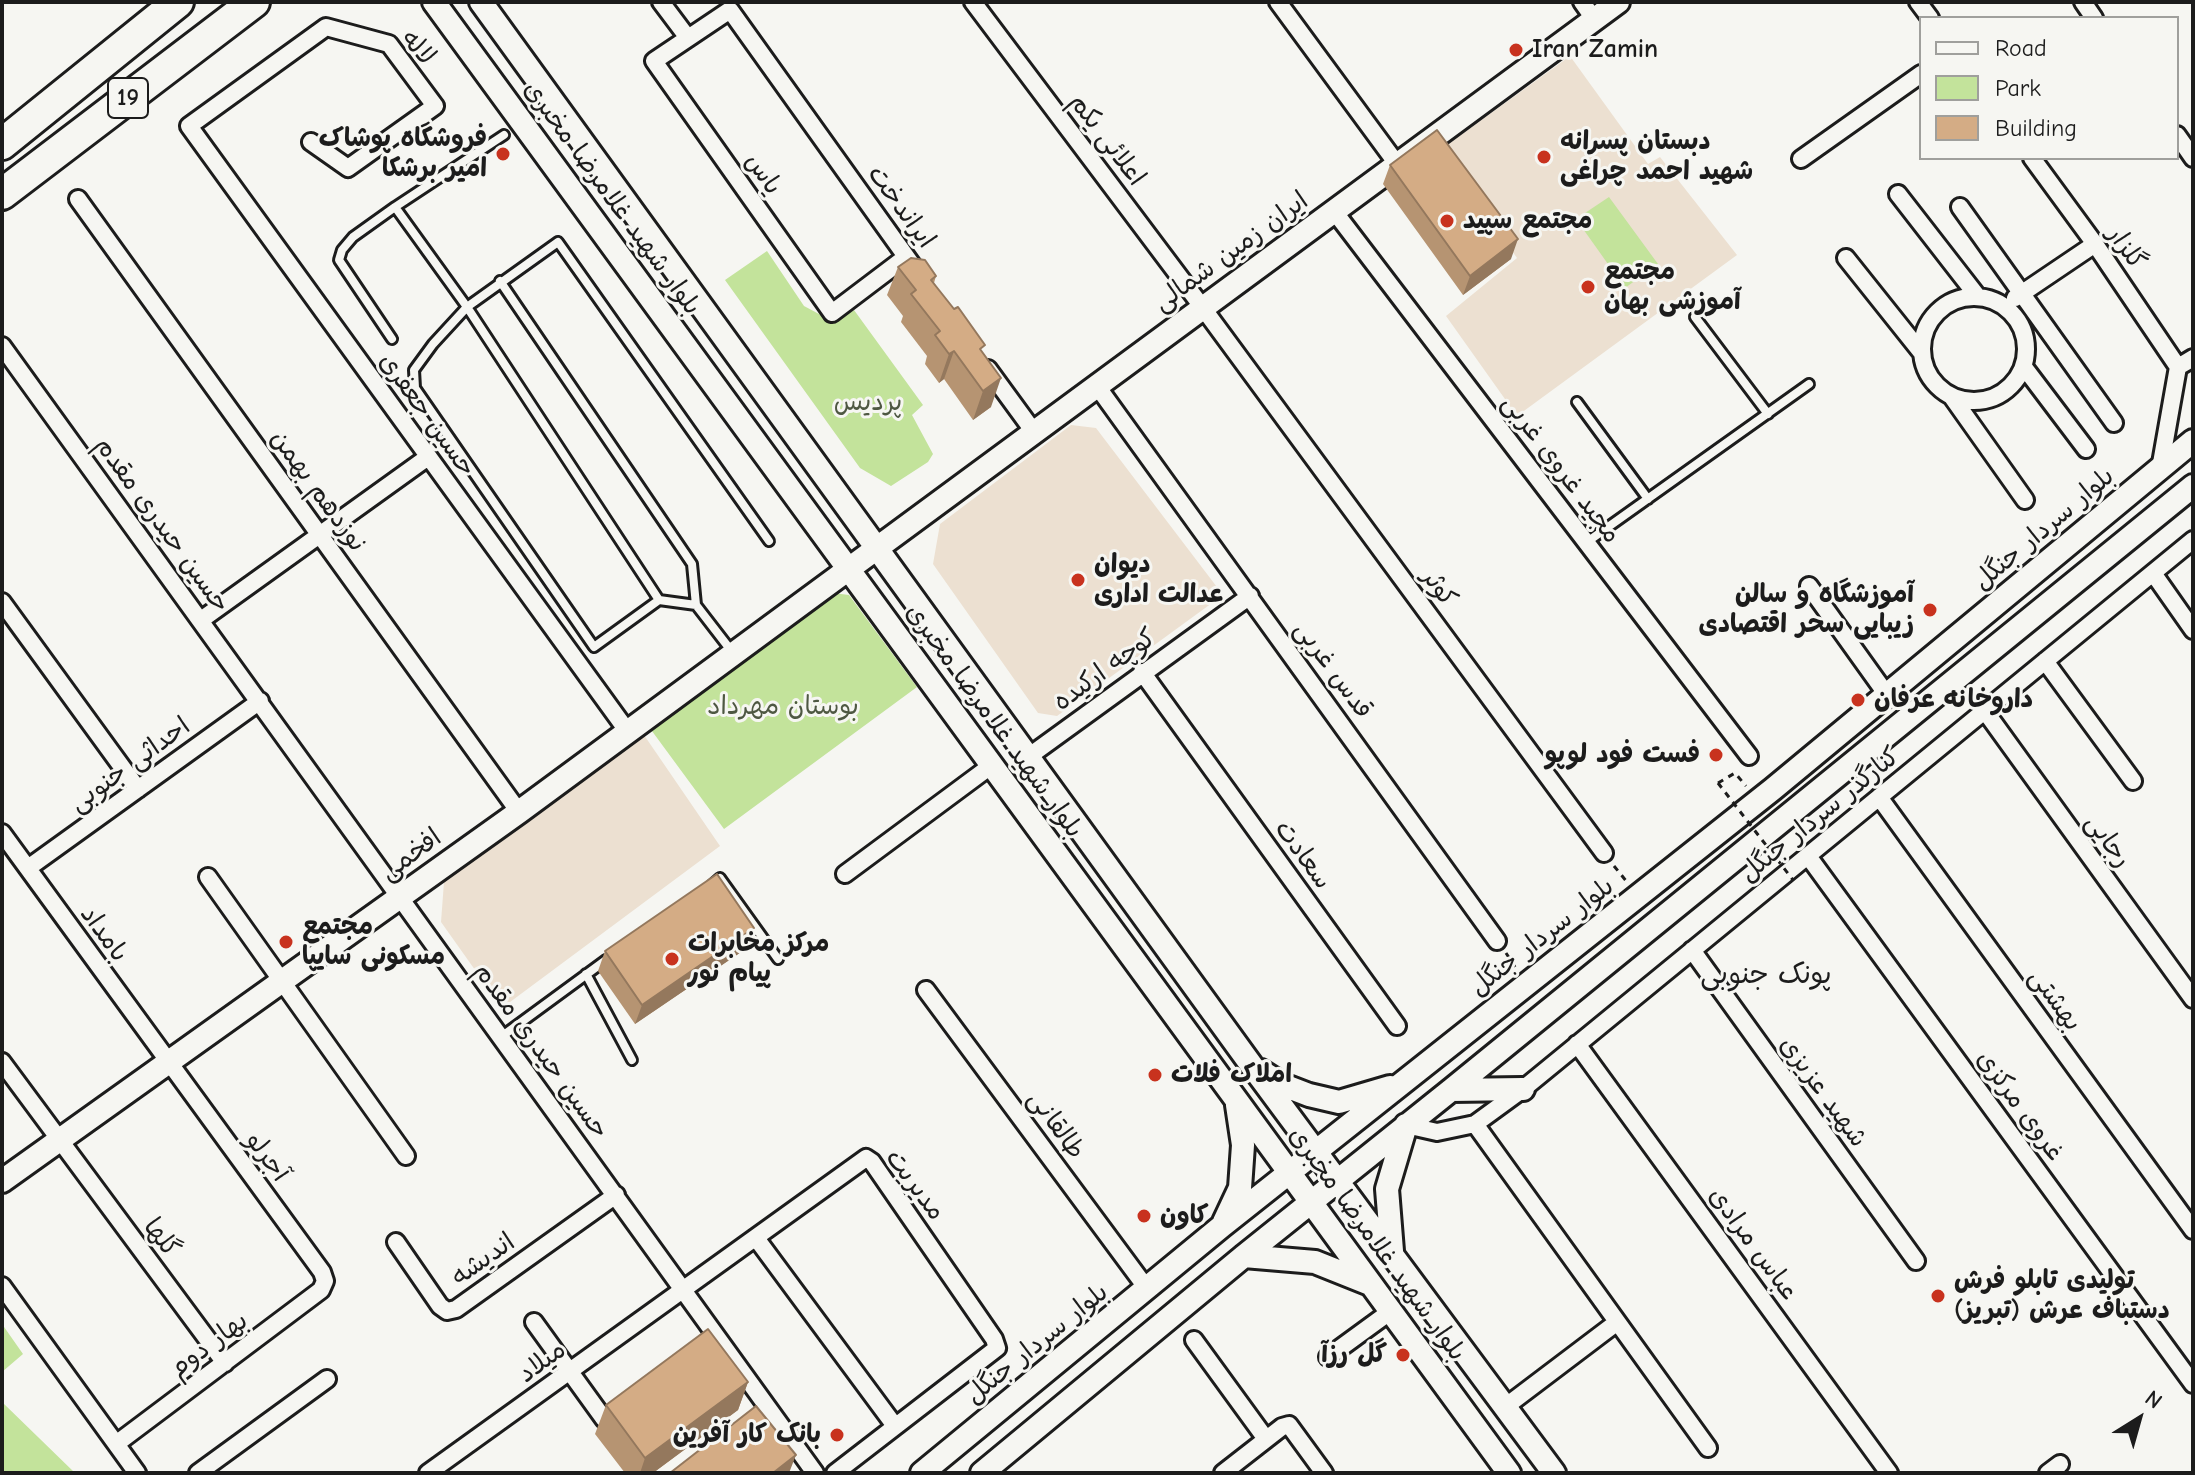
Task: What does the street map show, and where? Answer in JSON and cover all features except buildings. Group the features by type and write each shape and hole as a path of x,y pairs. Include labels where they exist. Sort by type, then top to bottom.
{"highway":[{"name":"19","path":"2,144 178,2"},
{"name":"19","path":"2,194 254,2"}],"main road":[{"name":"بلوار شهید غلامرضا مخبری","path":"434,2 1509,1473"},
{"name":"بلوار شهید غلامرضا مخبری","path":"481,2 1252,1066 1554,1473"},
{"name":"ایران زمین شمالی","path":"848,569 1397,164 1588,11 1618,2"},
{"name":"بلوار سردار جنگل","path":"922,1473 1222,1226 1887,695 2193,441"},
{"path":"982,1473 1244,1256 2193,486"},
{"name":"افخمی","path":"2,1181 402,897 848,569"},
{"path":"1252,1066 1283,1085 1339,1102 1403,1083"},
{"path":"1451,1090 1523,1089"},
{"path":"1222,1226 1240,1188 1243,1145 1236,1099"},
{"path":"1392,1252 1387,1189 1406,1125"},
{"path":"1244,1256 1315,1262 1372,1285"}],"street":[{"path":"661,2 688,38"},
{"name":"اعلائی یکم","path":"973,2 1203,308"},
{"path":"1278,2 1397,164"},
{"name":"یاس","path":"730,10 654,61 832,313 906,257"},
{"name":"ایراندخت","path":"730,10 930,289"},
{"name":"لاله","path":"189,126 326,27 389,44 435,106 348,168 311,142"},
{"path":"1801,159 1919,75"},
{"name":"حسین جعفری","path":"189,126 628,732"},
{"path":"2179,138 2193,158"},
{"name":"گلزار","path":"2033,160 2186,362"},
{"path":"1898,194 1978,297"},
{"name":"نوزدهم بهمن","path":"78,199 519,812"},
{"path":"1960,207 2114,423"},
{"name":"مجید غروی غربی","path":"1334,211 1749,756"},
{"path":"2005,307 2095,244"},
{"path":"1846,258 1921,352 1930,379 1952,397 2025,500"},
{"path":"1921,352 1923,334 1931,318 1944,305 1961,298 1978,297 2005,307 2017,319 2027,350 2024,367 2015,382 1986,401 1969,402 1952,397"},
{"name":"کوثر","path":"1203,308 1604,853"},
{"name":"حسین حیدری مقدم","path":"2,346 815,1473"},
{"path":"982,361 1034,432"},
{"path":"2160,469 2186,362"},
{"path":"2024,367 2086,449"},
{"name":"قدس غربی","path":"1097,386 1497,941"},
{"path":"201,620 428,457"},
{"name":"کنارگذر سردار جنگل","path":"1475,1124 1523,1089 2193,540"},
{"path":"2153,573 2193,630"},
{"path":"1809,586 1887,695"},
{"name":"کوچه ارکیده","path":"1028,757 1250,596"},
{"path":"2,602 138,789"},
{"path":"2045,661 2133,781"},
{"name":"سعادت","path":"1142,672 1397,1026"},
{"name":"احداثی جنوبی","path":"28,868 260,701"},
{"name":"رجایی","path":"1985,711 2193,999"},
{"path":"845,874 992,765"},
{"name":"بهشتی","path":"1879,797 2193,1230"},
{"name":"بامداد","path":"2,833 168,1063"},
{"name":"غروی مرکزی","path":"1808,856 2193,1384"},
{"path":"208,877 406,1156"},
{"name":"شهید عزیزی","path":"1692,950 1916,1261"},
{"name":"طالقانی","path":"926,990 1148,1290"},
{"name":"عباس مرادی","path":"1577,1044 1889,1473"},
{"name":"گلها","path":"2,1062 225,1363"},
{"name":"آجرلو","path":"168,1063 322,1272 325,1281"},
{"path":"1406,1125 1437,1132 1475,1124 1708,1448"},
{"name":"مدیریت","path":"683,1289 866,1158 872,1162 977,1313 997,1348 895,1426"},
{"name":"اندیشه","path":"396,1242 440,1306 447,1311 456,1309 616,1195"},
{"path":"756,1238 895,1426 835,1473"},
{"name":"بهار دوم","path":"116,1444 321,1290 325,1281"},
{"path":"2,1286 137,1473"},
{"name":"میلاد","path":"428,1473 683,1289"},
{"path":"1328,1357 1391,1311"},
{"path":"534,1322 604,1419"},
{"path":"1505,1407 1616,1323"},
{"path":"1194,1340 1266,1439"},
{"path":"198,1473 327,1379"},
{"path":"1223,1473 1289,1425 1324,1473"}],"lane":[{"path":"392,339 339,260 342,250 353,237 395,207 504,135"},
{"path":"395,207 467,307 659,600"},
{"path":"696,605 659,600 594,647 415,388 414,370 467,307 558,242 769,541"},
{"path":"500,281 692,564 696,605 734,653"},
{"path":"1695,317 1768,414"},
{"path":"1587,542 1809,384"},
{"path":"1577,402 1648,499"},
{"path":"708,887 720,878 778,959"},
{"path":"500,1038 611,957"},
{"path":"586,974 632,1060"}],"path":[{"path":"1735,773 1718,783 1793,880"},
{"path":"1604,853 1638,896"},
{"path":"1497,941 1528,984"}],"shaded area":[{"name":"مجتمع آموزشی بهان","path":"1570,56 1648,164 1660,157 1737,255 1517,416 1446,316 1517,258 1440,150"},
{"name":"دیوان عدالت اداری","path":"1071,425 1096,428 1223,595 1057,716 1038,713 933,564 940,524"},
{"path":"644,735 720,846 502,1008 441,922 444,882"}],"green space":[{"path":"1609,197 1658,264 1625,288 1576,219"},
{"name":"پردیس","path":"767,251 804,306 834,322 854,310 923,405 912,415 933,454 928,462 891,486 860,468 725,280"},
{"name":"بوستان مهرداد","path":"833,593 849,595 917,687 724,829 649,727"},
{"path":"2,1324 23,1354 2,1372"},
{"path":"2,1402 75,1473 2,1473"}],"place":[{"name":"Iran Zamin","path":"1516,50"},
{"name":"فروشگاه پوشاک امیر برشکا","path":"503,154"},
{"name":"دبستان پسرانه شهید احمد چراغی","path":"1544,157"},
{"name":"مجتمع سپید","path":"1447,221"},
{"name":"مجتمع آموزشی بهان","path":"1588,287"},
{"name":"دیوان عدالت اداری","path":"1078,580"},
{"name":"آموزشگاه و سالن زیبایی سحر اقتصادی","path":"1930,610"},
{"name":"داروخانه عرفان","path":"1858,700"},
{"name":"فست فود لوپو","path":"1716,755"},
{"name":"مجتمع مسکونی سایپا","path":"286,942"},
{"name":"مرکز مخابرات پیام نور","path":"672,959"},
{"name":"املاک فلات","path":"1155,1075"},
{"name":"کاون","path":"1144,1216"},
{"name":"تولیدی تابلو فرش دستباف عرش (تبریز)","path":"1938,1296"},
{"name":"گل رزآ","path":"1403,1355"},
{"name":"بانک کار آفرین","path":"837,1435"}],"district":[{"name":"پونک جنوبی","path":"1766,975"}]}
